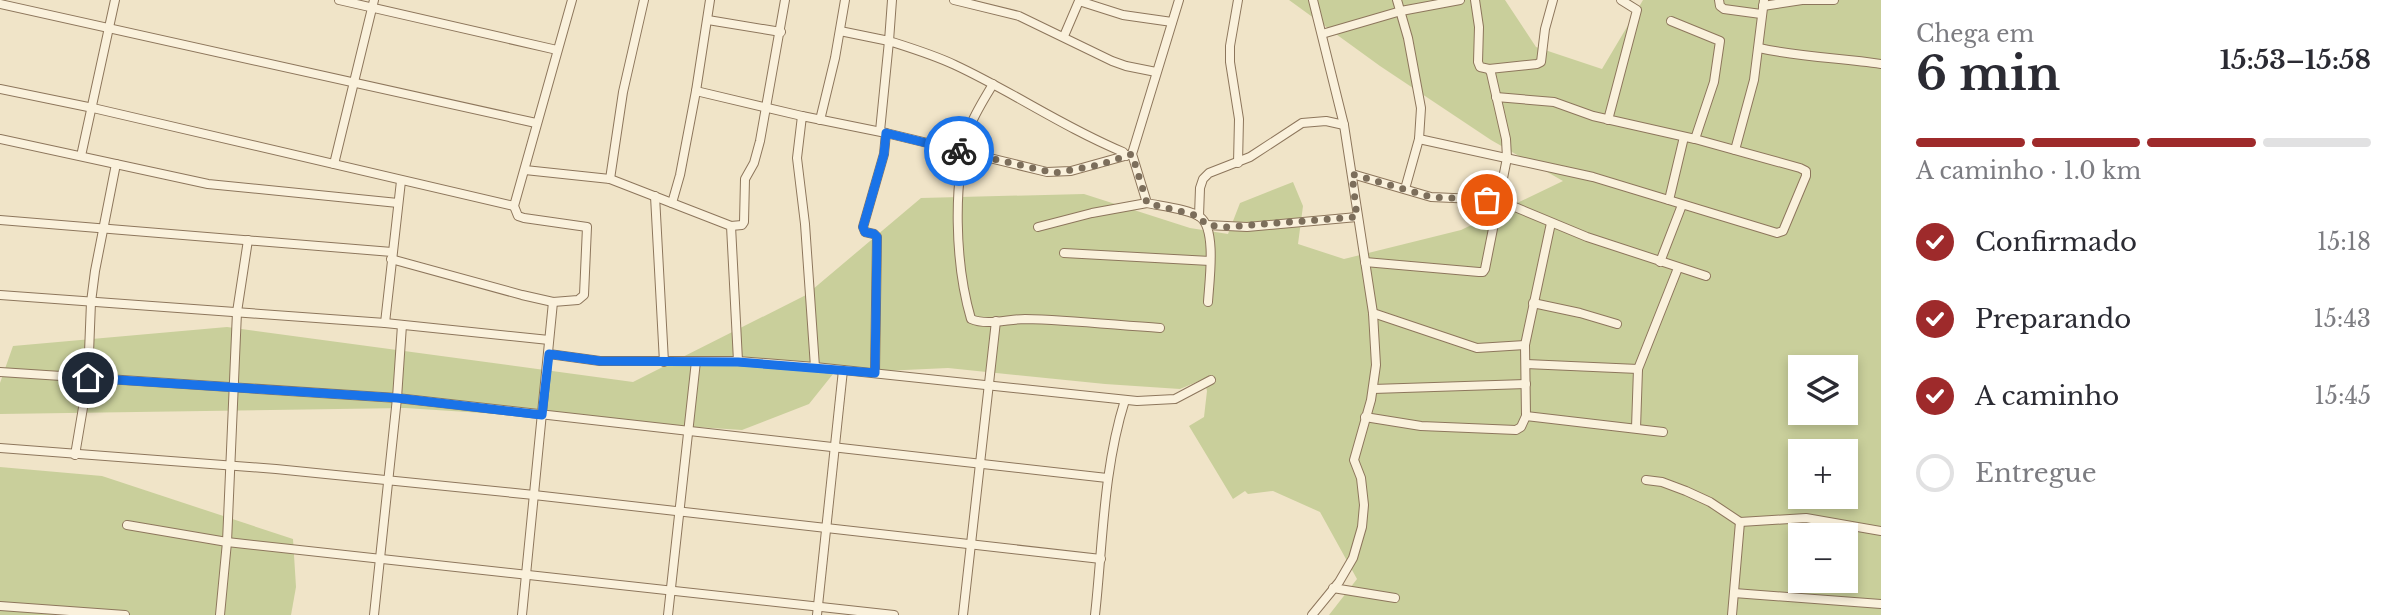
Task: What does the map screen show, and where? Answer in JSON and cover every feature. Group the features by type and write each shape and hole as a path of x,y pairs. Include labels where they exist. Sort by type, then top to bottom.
{"street":[{"path":"81,156 115,0"},
{"path":"339,0 373,4 557,50"},
{"path":"0,220 248,240 392,255 522,295 553,302 578,300 584,295 587,227 524,218 518,216 514,206 572,0"},
{"path":"610,179 622,92 644,0"},
{"path":"672,203 696,92 710,0"},
{"path":"525,170 610,179 731,226 741,225 744,222 745,179 754,163 767,106 785,0"},
{"path":"820,120 845,0"},
{"path":"875,373 877,237 865,232 863,227 884,154 883,132 892,0"},
{"path":"954,0 1019,16 1119,64 1156,72"},
{"path":"1147,203 1129,155 1179,0"},
{"path":"1238,0 1230,46 1239,119 1238,163"},
{"path":"1312,615 1353,558 1362,527 1363,492 1354,460 1373,389 1376,365 1373,313 1352,174 1313,0"},
{"path":"1397,0 1421,108 1419,139 1405,189"},
{"path":"1322,34 1401,11 1460,0"},
{"path":"1475,0 1479,27 1478,62 1480,67 1489,69 1541,62 1545,29 1553,0"},
{"path":"1608,120 1637,10 1621,0"},
{"path":"1719,0 1724,9 1763,7 1803,0 1834,0"},
{"path":"1064,36 1079,1 1123,15 1172,22"},
{"path":"0,4 536,123"},
{"path":"334,164 373,4"},
{"path":"1735,150 1754,80 1763,7"},
{"path":"709,20 780,32"},
{"path":"1671,21 1720,41 1714,82 1695,139"},
{"path":"840,31 889,41 941,58 993,84 1074,131 1129,155"},
{"path":"1759,48 1881,64"},
{"path":"1365,262 1483,272 1507,158 1506,139 1489,69"},
{"path":"993,84 971,125 963,152 958,193 960,252 971,319 980,322 1047,320 1160,328"},
{"path":"0,89 93,108 514,206"},
{"path":"696,92 883,132 1055,173 1099,165 1129,155"},
{"path":"1419,139 1593,177 1777,233 1783,231 1806,176 1806,171 1735,150 1608,120 1554,102 1496,97"},
{"path":"802,116 797,158 805,224 815,367"},
{"path":"1199,216 1203,179 1217,170 1238,163 1302,123 1325,121 1343,125"},
{"path":"1669,200 1684,137"},
{"path":"0,139 208,184 398,203"},
{"path":"75,455 88,378 91,302 102,228 116,164"},
{"path":"1352,174 1442,199 1498,200 1551,223 1706,276"},
{"path":"385,323 401,181"},
{"path":"655,196 664,362"},
{"path":"1038,227 1147,203 1199,216 1206,225 1210,261 1208,302"},
{"path":"1660,262 1682,205"},
{"path":"1206,225 1247,227 1357,217"},
{"path":"1365,417 1421,426 1516,430 1521,427 1526,416 1525,345 1551,223"},
{"path":"731,226 738,362"},
{"path":"220,615 227,542 237,312 248,240"},
{"path":"1065,253 1210,261"},
{"path":"1636,428 1638,369 1678,268"},
{"path":"0,295 385,323 550,340"},
{"path":"522,615 553,302"},
{"path":"1533,303 1617,324"},
{"path":"1373,313 1476,348 1525,345"},
{"path":"963,615 996,321"},
{"path":"374,615 402,326"},
{"path":"549,354 600,361 738,362 815,367 1125,400 1175,399 1211,380"},
{"path":"668,615 696,361"},
{"path":"1526,364 1638,369"},
{"path":"818,611 843,370"},
{"path":"0,372 397,398 1107,478"},
{"path":"1373,389 1526,384"},
{"path":"1096,615 1107,478 1116,428 1125,400"},
{"path":"1526,416 1663,432"},
{"path":"0,448 387,480 1101,559"},
{"path":"1646,480 1662,482 1686,491 1710,502 1740,522 1805,518 1881,531"},
{"path":"1732,615 1740,522"},
{"path":"127,525 227,542 671,591 818,611 894,615"},
{"path":"1333,588 1395,598"},
{"path":"1734,593 1881,604"},
{"path":"0,606 46,612 125,615"}],"green space":[{"path":"1289,0 1505,0 1536,47 1602,69 1643,0 1881,0 1881,615 1329,615 1357,579 1320,512 1273,491 1248,494 1245,491 1233,499 1189,426 1204,417 1207,391 1204,379 1180,389 948,368 861,372 837,369 809,404 742,430 405,408 0,414 0,383 13,346 227,327 633,382 806,295 921,198 1084,194 1190,228 1228,234 1240,203 1293,182 1303,206 1298,244 1344,259 1461,230 1563,181 1491,140 1380,66"},
{"path":"0,467 102,476 293,539 296,587 291,615 0,615"}],"way so far":[{"path":"959,151 1055,173 1099,165 1132,154 1147,203 1199,216 1206,225 1225,227 1357,217 1352,174 1431,197 1487,200"}],"route":[{"path":"88,378 397,398 542,415 549,354 600,361 738,362 875,373 877,237 865,232 863,227 884,154 886,133 959,151"}]}
